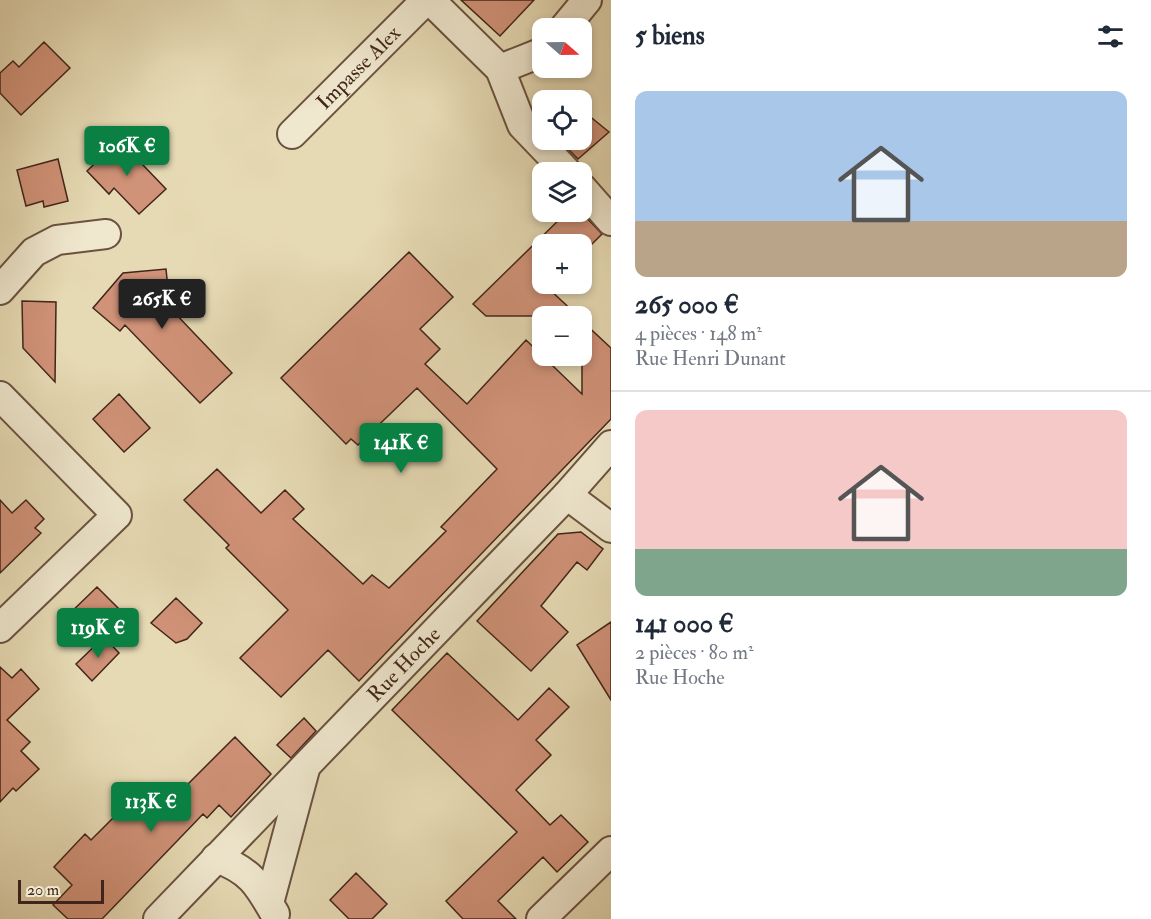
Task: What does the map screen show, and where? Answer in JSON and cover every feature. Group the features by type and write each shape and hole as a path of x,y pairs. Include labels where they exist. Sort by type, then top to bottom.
{"street":[{"path":"428,0 500,69 522,125 557,162"},
{"name":"Impasse Alex","path":"292,134 428,0"},
{"path":"572,18 587,0"},
{"path":"500,69 532,56"},
{"path":"592,200 611,221"},
{"path":"0,290 34,252 57,240 106,234"},
{"path":"0,396 117,515 0,628"},
{"name":"Rue Hoche","path":"274,911 306,766 567,495 611,446"},
{"path":"567,495 611,528"},
{"path":"158,919 306,766"},
{"path":"541,919 611,851"},
{"path":"216,858 236,865 253,877 274,911"}],"building":[{"path":"461,0 534,0 500,36"},
{"path":"44,42 70,68 21,115 0,93 0,73 13,61 19,67"},
{"path":"592,118 609,132 592,147"},
{"path":"119,140 166,189 139,214 114,188 109,194 87,171"},
{"path":"569,150 588,150 578,159"},
{"path":"58,159 68,201 44,207 43,201 26,206 17,170"},
{"path":"557,222 591,222 602,234 592,244 592,234 545,234"},
{"path":"532,246 532,294 554,294 567,306 532,306 532,316 486,316 473,304"},
{"path":"409,252 453,297 420,329 440,349 425,364 467,404 526,340 532,346 532,366 553,366 582,394 582,366 592,366 592,330 611,348 611,419 359,681 328,650 281,697 240,658 288,610 226,548 229,545 184,500 217,469 261,513 285,490 304,509 293,519 363,584 372,575 389,588 446,531 441,527 497,469 417,388 358,445 351,439 346,444 281,378"},
{"path":"166,269 170,308 232,373 200,403 125,325 120,331 93,308 123,273"},
{"path":"22,301 56,302 55,382 23,348"},
{"path":"119,394 150,428 124,452 93,419"},
{"path":"0,500 12,513 26,500 44,519 35,528 41,533 0,573"},
{"path":"581,532 603,549 587,570 577,562 541,606 568,632 531,671 477,621 558,534"},
{"path":"97,587 121,611 87,644 63,620"},
{"path":"176,598 202,623 187,639 176,643 151,623"},
{"path":"611,622 611,700 577,645"},
{"path":"104,637 119,653 92,681 76,664"},
{"path":"447,653 518,720 549,688 569,707 536,740 551,755 516,790 550,825 561,815 588,842 557,872 543,857 498,901 516,919 463,919 446,901 517,832 392,710"},
{"path":"0,667 12,678 21,669 39,689 7,720 30,742 21,751 39,769 16,791 13,788 0,802"},
{"path":"304,718 316,731 291,758 277,745"},
{"path":"235,737 271,774 231,817 219,805 207,818 203,814 102,919 68,919 53,905 72,885 54,867 85,834 91,840 138,793 145,800 150,795 164,808"},
{"path":"356,873 387,904 372,919 349,919 330,900"}]}
